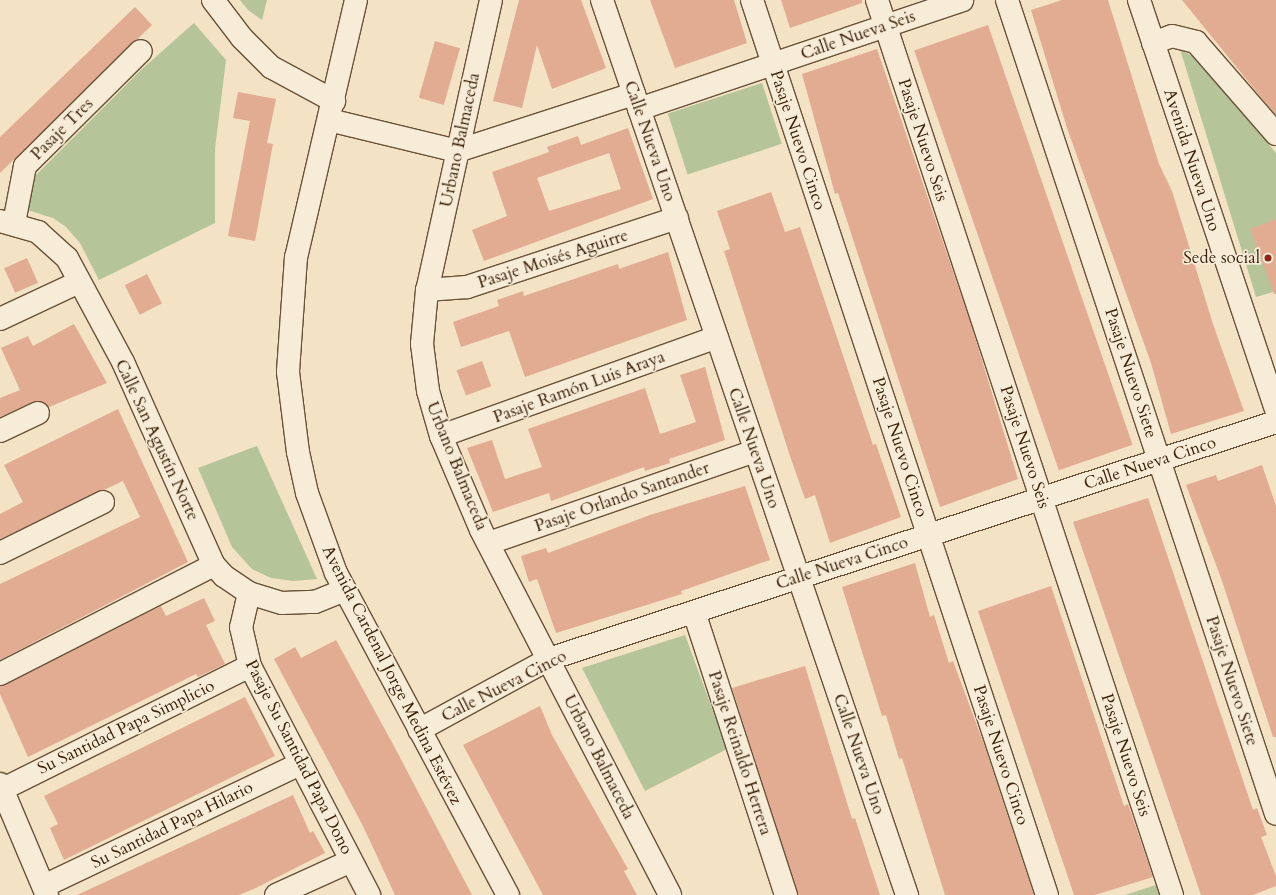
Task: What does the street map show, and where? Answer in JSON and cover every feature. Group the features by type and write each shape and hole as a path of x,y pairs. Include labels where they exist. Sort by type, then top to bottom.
{"street":[{"path":"213,0 242,38 271,67 331,110 457,151"},
{"name":"Avenida Cardenal Jorge Medina Estévez","path":"356,0 296,257 288,372 298,452 307,493 322,540 345,590 418,730 508,895"},
{"name":"Urbano Balmaceda","path":"491,0 427,290 424,368 441,436 489,543 670,895"},
{"name":"Calle Nueva Uno","path":"602,0 907,895"},
{"name":"Pasaje Nuevo Cinco","path":"752,0 1047,895"},
{"name":"Pasaje Nuevo Seis","path":"877,0 1172,895"},
{"name":"Calle Nueva Seis","path":"457,151 773,64 962,0"},
{"name":"Pasaje Nuevo Siete","path":"1007,0 1276,814"},
{"name":"Avenida Nueva Uno","path":"1139,0 1276,410"},
{"path":"1153,43 1172,36 1196,42 1276,134"},
{"name":"Pasaje Tres","path":"7,222 25,166 141,51"},
{"name":"Pasaje Moisés Aguirre","path":"427,290 467,287 676,218"},
{"name":"Calle San Agustín Norte","path":"7,222 38,232 59,248 123,362 214,565 249,593 276,602 299,604 345,590"},
{"path":"0,319 79,282"},
{"name":"Pasaje Ramón Luis Araya","path":"441,436 717,338"},
{"path":"0,431 38,413"},
{"name":"Calle Nueva Cinco","path":"418,730 549,659 1276,422"},
{"name":"Pasaje Orlando Santander","path":"489,543 755,451"},
{"path":"0,554 103,502"},
{"path":"0,674 214,565"},
{"name":"Pasaje Su Santidad Papa Dono","path":"249,593 242,627 250,666 369,895"},
{"name":"Pasaje Reinaldo Herrera","path":"694,612 786,895"},
{"name":"Su Santidad Papa Simplicio","path":"1,786 250,666"},
{"name":"Su Santidad Papa Hilario","path":"46,891 300,764"},
{"path":"1,786 46,891"},
{"path":"276,895 351,861"}],"green space":[{"path":"240,0 267,0 262,20 248,10"},
{"path":"194,23 226,60 215,149 215,223 99,280 80,243 66,227 53,218 24,209 29,182 141,70"},
{"path":"1180,49 1199,60 1276,153 1276,291 1256,297"},
{"path":"762,83 782,144 688,174 668,114"},
{"path":"257,446 317,579 293,581 271,578 252,569 232,547 198,468"},
{"path":"685,635 727,749 645,791 582,668"},
{"path":"1156,885 1160,895 1125,895"}],"building":[{"path":"519,0 581,0 606,68 552,89 537,45 522,108 493,101"},
{"path":"650,0 734,0 747,43 675,68"},
{"path":"781,0 862,0 862,3 790,28"},
{"path":"1062,0 1108,0 1159,164 1172,191 1213,324 1244,411 1171,434 1151,363 1067,128 1031,10"},
{"path":"1182,0 1276,0 1276,115 1255,90"},
{"path":"135,7 152,25 0,173 0,137"},
{"path":"988,25 1133,445 1059,470 914,50"},
{"path":"435,41 460,48 444,105 419,98"},
{"path":"877,49 971,324 1018,479 940,507 838,193 835,194 802,74"},
{"path":"238,92 276,99 267,143 273,144 255,241 228,236 250,121 233,118"},
{"path":"628,128 653,199 484,261 472,230 507,216 492,172 549,152 547,147 578,136 581,145","holes":["609,153 621,189 549,211 537,178"]},
{"path":"771,192 785,232 800,227 873,445 876,444 901,517 830,543 815,495 805,499 790,456 724,251 730,249 717,211"},
{"name":"Sede social","path":"1276,219 1276,294 1274,294 1250,229"},
{"path":"668,252 687,320 525,377 509,331 461,347 453,322 499,306 497,300 523,291 524,296 618,264 619,269"},
{"path":"27,258 38,283 15,293 4,268"},
{"path":"147,274 162,303 140,315 125,285"},
{"path":"74,324 107,383 49,407 39,401 33,402 0,417 0,398 20,390 1,348 28,336 33,346"},
{"path":"482,361 491,386 466,396 457,370"},
{"path":"705,367 725,440 669,459 670,463 645,471 644,467 551,501 549,493 493,512 467,448 492,440 505,479 542,467 528,429 645,388 660,434 696,422 680,375"},
{"path":"118,409 188,562 0,660 0,584 140,517 123,481 0,539 0,514 23,502 4,465"},
{"path":"1262,465 1276,506 1276,737 1273,737 1221,578 1186,485 1216,475 1218,481"},
{"path":"745,486 770,560 681,591 682,594 556,633 537,579 529,582 521,556 546,548 548,553 650,515"},
{"path":"1148,498 1253,810 1257,808 1267,835 1261,837 1276,876 1276,886 1253,895 1201,895 1073,522"},
{"path":"915,563 930,617 934,615 949,663 953,661 985,747 1034,895 945,895 902,758 899,759 886,715 882,716 842,587"},
{"path":"1051,586 1124,806 1128,804 1153,877 1095,895 1074,895 978,611"},
{"path":"204,598 215,621 206,625 225,664 198,677 196,674 28,757 0,694 0,686 161,606 166,616"},
{"path":"336,640 394,746 472,895 395,895 363,826 274,659 295,647 301,658"},
{"path":"805,666 852,819 855,818 880,895 798,895 732,688"},
{"path":"245,697 275,756 64,860 50,828 58,824 44,796"},
{"path":"540,706 552,735 628,869 624,871 637,895 543,895 463,745"},
{"path":"293,795 310,833 313,831 325,853 256,888 239,895 77,895"}],"place":[{"name":"Sede social","path":"1268,258"}]}
